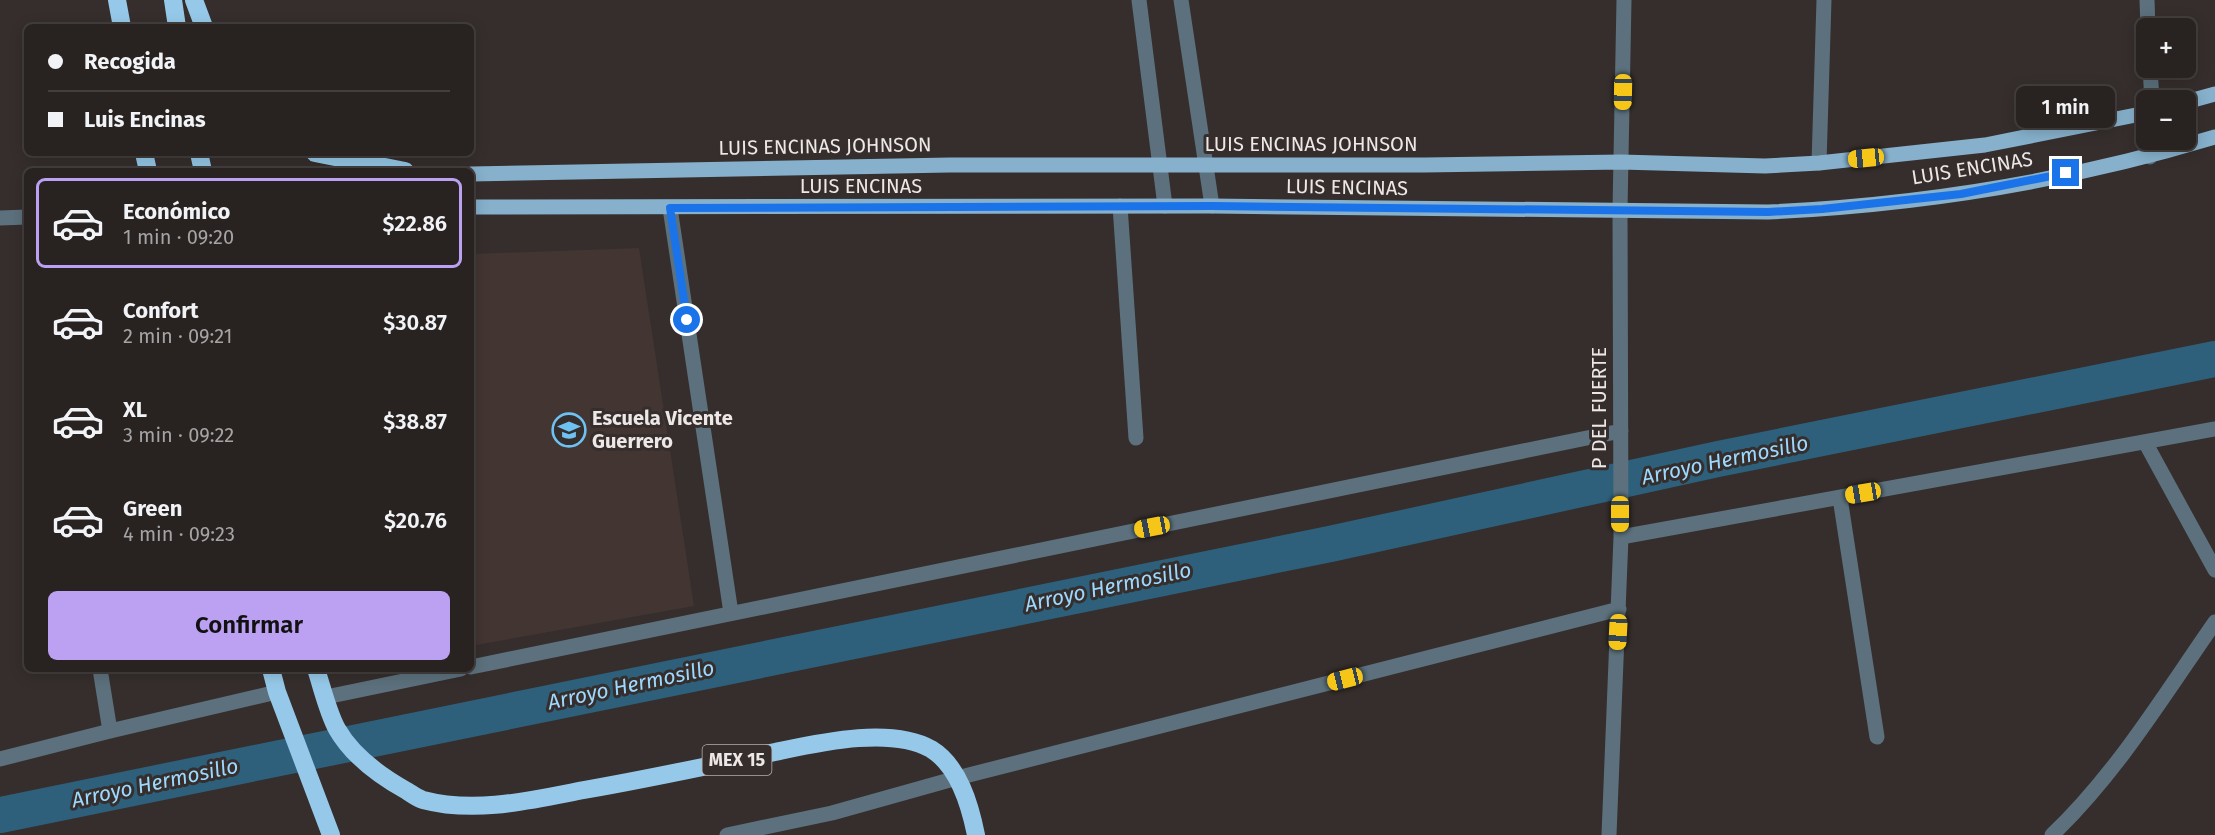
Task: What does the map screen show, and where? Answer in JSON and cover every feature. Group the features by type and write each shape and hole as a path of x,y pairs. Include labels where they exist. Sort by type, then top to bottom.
{"highway":[{"path":"117,0 121,24"},
{"path":"173,0 177,24"},
{"path":"194,0 203,24"},
{"path":"330,156 390,168"},
{"path":"272,672 301,759 331,835"},
{"name":"MEX 15","path":"317,672 336,728 355,753 385,779 421,800 464,806 505,805 637,781 832,740 868,737 895,739 930,749 947,763 957,777 973,819 976,835"}],"main road":[{"path":"2196,99 2215,94"},
{"name":"LUIS ENCINAS JOHNSON","path":"474,174 938,165 1424,165 1622,162 1765,166 1819,163 1985,145 2136,115"},
{"name":"LUIS ENCINAS","path":"474,207 1212,206 1768,212 1822,209 1961,194 2150,157 2215,137"}],"street":[{"path":"1139,0 1165,206"},
{"path":"1181,0 1212,206"},
{"name":"P DEL FUERTE","path":"1609,835 1619,609 1620,210 1624,0"},
{"path":"1819,163 1824,0"},
{"path":"2147,0 2148,18"},
{"path":"2150,150 2150,157"},
{"path":"1120,207 1136,438"},
{"path":"670,208 731,613"},
{"path":"0,218 24,217"},
{"path":"1620,535 1840,498 2215,429"},
{"path":"474,666 1620,433"},
{"path":"2145,442 2215,570"},
{"path":"1840,498 1877,737"},
{"path":"727,835 832,813 957,777 1619,609"},
{"path":"2052,835 2098,786 2138,734 2215,622"},
{"path":"100,672 110,731"},
{"path":"326,697 447,672"},
{"path":"0,759 277,692"}],"shaded area":[{"name":"Escuela Vicente Guerrero","path":"639,248 694,606 474,645 474,254"}],"waterway":[{"name":"Arroyo Hermosillo","path":"0,815 1330,544 1718,459 2215,359"}],"place":[{"name":"Escuela Vicente Guerrero","path":"569,430"}],"route":[{"path":"687,320 670,208 1212,206 1768,212 1822,209 1961,194 2066,173"}]}
